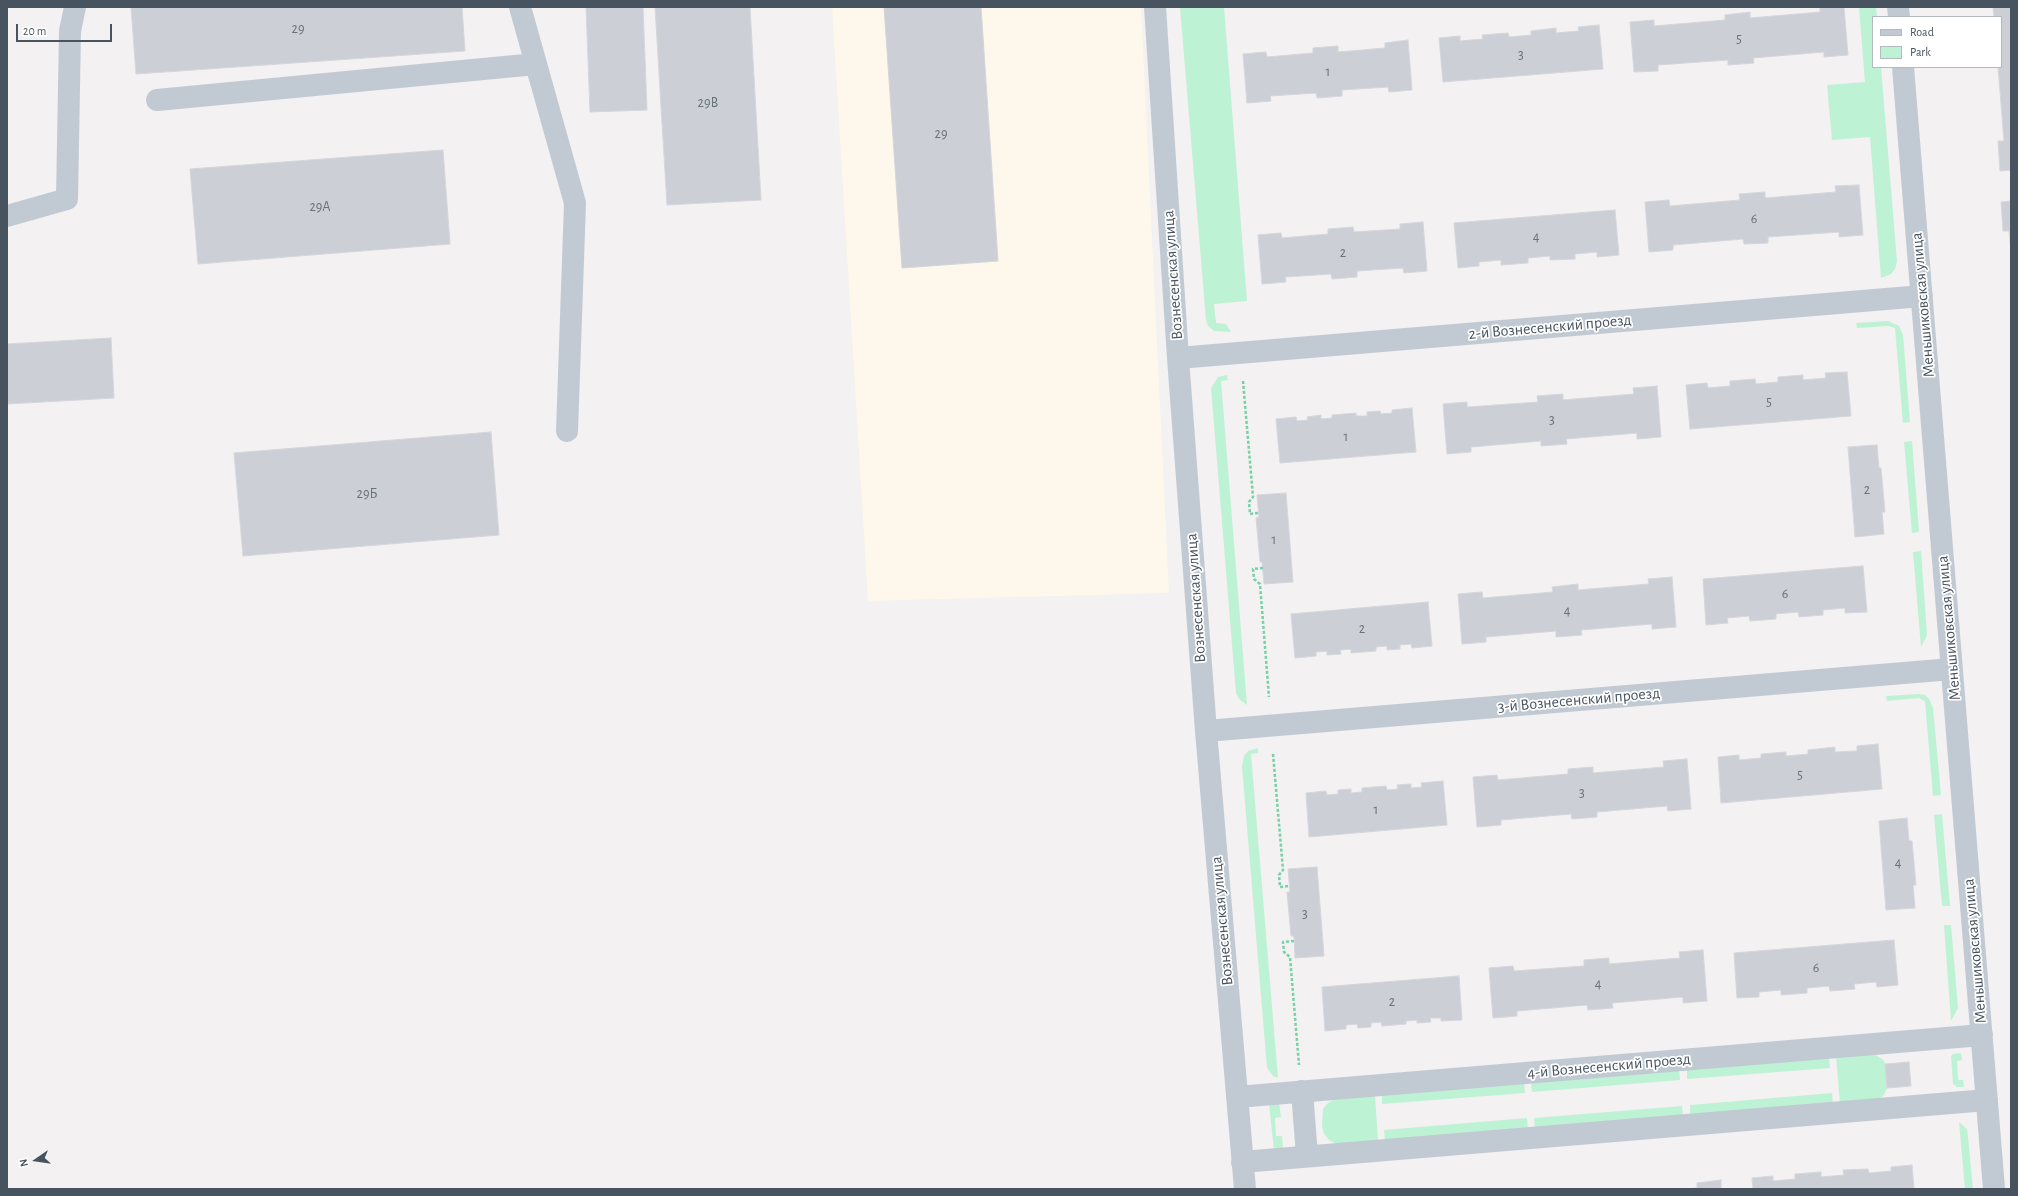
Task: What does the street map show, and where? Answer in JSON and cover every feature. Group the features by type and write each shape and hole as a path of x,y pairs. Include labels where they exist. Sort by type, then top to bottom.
{"street":[{"path":"7,216 67,199 70,31 75,7"},
{"path":"520,7 575,203 567,431"},
{"name":"Вознесенская улица","path":"1155,7 1178,358 1206,730 1245,1189"},
{"path":"157,100 536,64"},
{"name":"Меньшиковская улица","path":"1903,68 1994,1189"},
{"name":"2-й Вознесенский проезд","path":"1178,358 1922,296"},
{"name":"3-й Вознесенский проезд","path":"1206,730 1952,669"},
{"name":"4-й Вознесенский проезд","path":"1236,1097 1982,1035"},
{"path":"1302,1091 1307,1156"},
{"path":"1242,1162 1987,1100"}],"path":[{"path":"1242,378 1253,497 1249,502 1250,514 1258,514"},
{"path":"1263,568 1253,569 1254,578 1260,584 1270,700"},
{"path":"1273,752 1283,870 1279,875 1280,887 1289,886"},
{"path":"1294,941 1283,942 1284,952 1290,957 1302,1091"}],"shaded area":[{"path":"832,7 1141,7 1169,593 868,601"}],"green space":[{"path":"1180,7 1224,7 1247,301 1214,304 1216,323 1226,324 1231,332 1214,331 1208,326 1206,320"},
{"path":"1859,7 1876,7 1877,16 1872,16 1872,68 1881,68 1897,262 1895,269 1891,274 1881,278 1870,137 1832,140 1827,85 1865,82"},
{"path":"1888,321 1899,326 1903,335 1910,422 1903,423 1895,328 1888,326 1857,328 1856,323"},
{"path":"1227,375 1228,380 1221,381 1247,705 1239,699 1236,693 1211,388 1218,377"},
{"path":"1912,441 1919,532 1912,533 1904,442"},
{"path":"1921,551 1927,635 1921,647 1913,552"},
{"path":"1925,695 1929,699 1933,708 1941,795 1933,796 1925,701 1919,698 1887,701 1886,696"},
{"path":"1258,748 1258,753 1251,754 1278,1078 1273,1076 1267,1068 1242,766 1244,756 1248,751"},
{"path":"1942,814 1950,906 1942,906 1934,815"},
{"path":"1944,925 1951,925 1958,1008 1951,1021"},
{"path":"1961,1053 1962,1060 1957,1061 1958,1080 1963,1080 1964,1087 1957,1087 1953,1084 1951,1056 1953,1054"},
{"path":"1874,1054 1885,1063 1887,1088 1884,1095 1878,1100 1840,1104 1836,1056"},
{"path":"1829,1057 1830,1068 1687,1079 1687,1069"},
{"path":"1679,1069 1680,1080 1532,1092 1531,1082"},
{"path":"1524,1082 1525,1093 1382,1104 1382,1094"},
{"path":"1832,1093 1833,1104 1690,1116 1690,1105"},
{"path":"1375,1095 1378,1142 1338,1145 1329,1140 1324,1134 1322,1126 1323,1109 1327,1104 1333,1100"},
{"path":"1279,1103 1281,1117 1275,1118 1276,1136 1282,1136 1283,1150 1274,1150 1269,1104"},
{"path":"1682,1106 1683,1117 1535,1129 1534,1118"},
{"path":"1527,1118 1528,1130 1385,1142 1384,1130"},
{"path":"1959,1122 1967,1129 1973,1189 1965,1189"}],"building":[{"path":"131,7 462,7 465,51 136,74"},
{"path":"586,7 643,7 647,110 590,112"},
{"path":"655,7 750,7 761,200 667,205"},
{"path":"884,7 981,7 998,261 902,268"},
{"path":"1820,7 1844,7 1848,55 1824,57 1824,52 1753,58 1754,63 1728,65 1728,60 1658,65 1658,71 1634,72 1630,22 1654,20 1654,26 1725,20 1725,15 1750,12 1750,18 1820,12"},
{"path":"1993,7 2011,7 2011,170 2000,171 1998,141 2004,141 1998,68 2002,68 2002,16 1994,16"},
{"path":"1599,25 1603,69 1443,82 1439,38 1460,36 1460,41 1483,39 1482,35 1508,33 1509,37 1531,35 1531,31 1556,28 1556,33 1579,31 1578,27"},
{"path":"1408,40 1412,90 1389,92 1388,87 1342,90 1342,96 1317,98 1316,93 1270,96 1271,101 1247,103 1243,54 1266,52 1267,57 1313,53 1313,48 1338,46 1338,52 1385,48 1385,43"},
{"path":"443,150 450,244 198,264 190,169"},
{"path":"1859,185 1863,235 1839,237 1839,232 1768,237 1768,243 1744,244 1743,239 1673,245 1673,250 1649,252 1645,202 1669,200 1670,206 1740,200 1739,194 1765,192 1765,198 1836,192 1835,186"},
{"path":"2011,201 2011,251 2009,231 2003,231 2001,202"},
{"path":"1615,210 1619,255 1597,257 1597,252 1575,254 1575,259 1550,260 1550,256 1528,258 1528,263 1501,265 1501,260 1479,262 1479,266 1458,268 1454,223"},
{"path":"1423,222 1427,271 1404,273 1403,268 1357,271 1357,277 1332,279 1331,274 1285,277 1286,282 1262,284 1258,235 1281,233 1282,238 1328,234 1328,229 1353,227 1354,232 1400,229 1400,224"},
{"path":"111,338 114,398 7,404 7,344"},
{"path":"1847,372 1851,416 1690,429 1686,385 1707,383 1708,388 1730,386 1730,381 1755,379 1756,384 1778,382 1778,377 1803,375 1803,380 1826,378 1825,373"},
{"path":"1657,386 1661,437 1637,439 1637,433 1566,439 1567,444 1541,446 1541,441 1471,447 1471,452 1447,454 1443,404 1467,402 1467,407 1538,402 1537,396 1563,394 1563,400 1634,394 1633,388"},
{"path":"1412,408 1416,452 1280,463 1276,419 1296,417 1297,421 1308,420 1307,417 1321,415 1321,419 1332,418 1332,415 1356,413 1356,416 1367,416 1367,412 1380,411 1381,414 1392,413 1392,410"},
{"path":"491,432 499,535 243,556 234,453"},
{"path":"1877,445 1879,468 1881,468 1885,512 1882,512 1884,534 1855,537 1848,447"},
{"path":"1286,493 1293,582 1264,584 1262,562 1260,562 1256,518 1259,517 1257,495"},
{"path":"1863,566 1867,612 1845,613 1845,608 1823,610 1823,615 1799,617 1798,612 1776,614 1776,619 1750,621 1749,616 1727,618 1728,623 1706,625 1703,579"},
{"path":"1672,577 1676,627 1652,629 1652,624 1581,630 1582,635 1556,637 1556,631 1486,637 1486,642 1462,644 1458,594 1482,592 1483,598 1553,592 1552,587 1578,584 1578,590 1649,584 1648,579"},
{"path":"1428,602 1432,646 1412,648 1411,644 1400,645 1400,649 1387,650 1387,646 1376,647 1376,651 1351,653 1351,649 1340,650 1341,654 1327,655 1327,651 1316,652 1316,656 1295,658 1291,614"},
{"path":"1878,744 1882,789 1721,803 1718,757 1739,755 1739,760 1761,758 1761,754 1786,752 1786,756 1808,754 1808,750 1835,747 1835,752 1857,751 1857,746"},
{"path":"1687,759 1691,809 1668,811 1667,806 1597,812 1597,817 1572,819 1571,814 1501,820 1501,825 1477,827 1473,777 1497,775 1498,780 1568,774 1568,769 1593,767 1593,773 1664,767 1663,761"},
{"path":"1443,781 1447,825 1309,837 1306,793 1326,791 1327,795 1338,794 1338,790 1351,789 1351,793 1362,792 1362,788 1386,786 1387,790 1398,789 1397,785 1411,784 1411,788 1422,787 1421,783"},
{"path":"1907,818 1909,841 1912,841 1916,885 1913,885 1915,908 1886,910 1879,821"},
{"path":"1317,867 1324,956 1295,958 1294,936 1291,936 1287,892 1290,892 1288,869"},
{"path":"1894,940 1898,985 1877,987 1876,982 1854,984 1855,989 1830,991 1829,986 1807,988 1807,993 1781,995 1781,990 1759,992 1759,997 1737,998 1734,953"},
{"path":"1703,950 1707,1001 1683,1003 1683,997 1612,1003 1613,1008 1588,1010 1587,1005 1517,1011 1517,1016 1493,1018 1489,968 1513,966 1514,971 1584,966 1584,960 1609,958 1609,964 1680,958 1679,952"},
{"path":"1459,976 1462,1020 1441,1021 1441,1018 1430,1018 1431,1022 1417,1023 1417,1020 1406,1021 1406,1024 1382,1026 1381,1022 1371,1023 1371,1027 1358,1028 1357,1024 1346,1025 1346,1029 1325,1031 1322,987"},
{"path":"1909,1062 1911,1086 1887,1088 1885,1064"},
{"path":"1912,1165 1914,1189 1753,1189 1752,1178 1773,1176 1773,1181 1795,1179 1795,1174 1821,1172 1821,1177 1844,1175 1843,1170 1868,1169 1869,1173 1891,1171 1891,1167"},
{"path":"1721,1180 1721,1189 1686,1189 1697,1188 1697,1183"}]}
